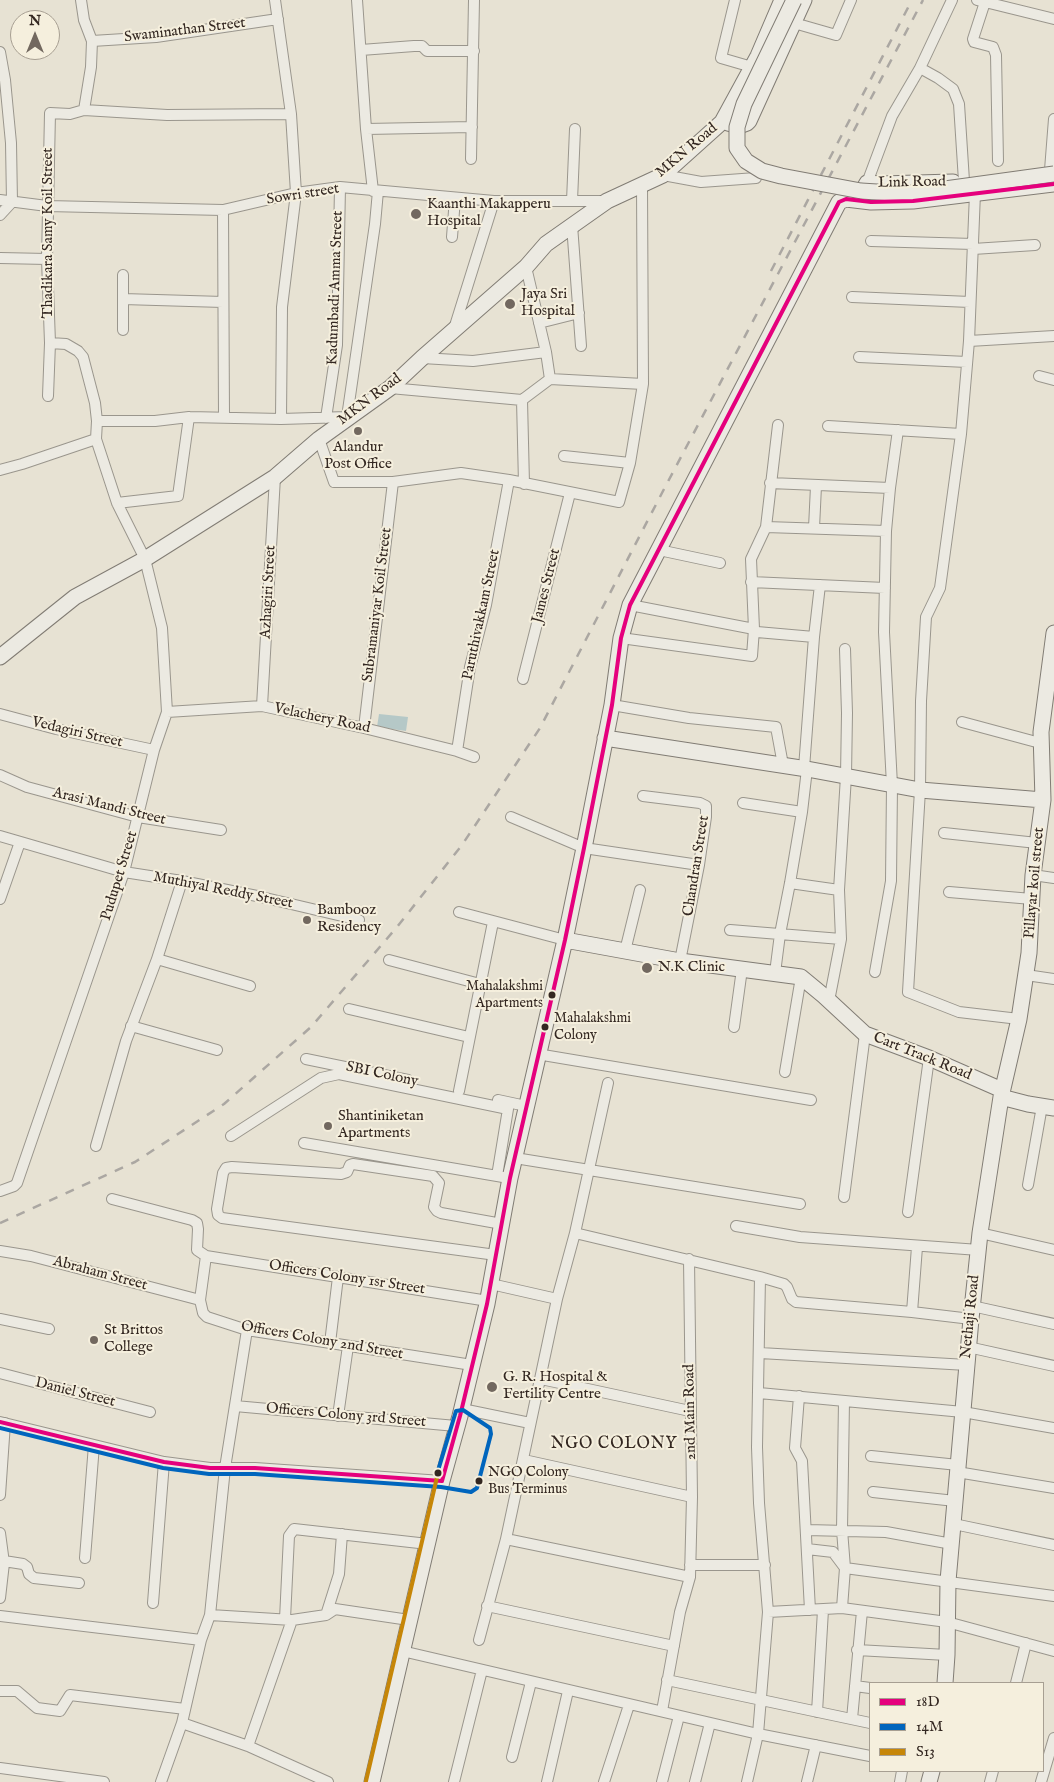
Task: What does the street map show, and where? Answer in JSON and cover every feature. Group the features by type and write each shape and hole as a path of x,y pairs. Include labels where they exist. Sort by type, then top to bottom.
{"street":[{"path":"82,0 84,20 92,41 91,66 84,110"},
{"path":"275,0 291,114 296,193 282,307 281,419"},
{"path":"97,421 155,421 189,417 281,419 347,417 375,224 375,191 366,130 357,0"},
{"path":"471,158 474,0"},
{"path":"734,0 721,58 752,67"},
{"name":"MKN Road","path":"0,656 74,597 146,559 275,477 319,438 390,388 526,267 546,244 607,201 663,175 722,122 752,67 782,0"},
{"path":"794,0 744,104 736,127 736,148 746,162 762,171 861,191 893,193 916,192 1053,174 1054,119"},
{"name":"MKN Road","path":"722,122 739,126 747,123 804,0"},
{"path":"794,23 836,35 851,0"},
{"path":"867,183 892,116 920,68 952,0"},
{"path":"998,161 996,55 993,47 974,42 973,39 981,1 1054,19"},
{"name":"Swaminathan Street","path":"92,41 156,37 278,19"},
{"path":"361,50 422,46 427,51 474,51"},
{"path":"0,52 5,80 11,143 12,202 0,216"},
{"path":"920,68 953,89 959,104 964,181"},
{"name":"Thadikara Samy Koil Street","path":"48,396 50,343 47,206 50,113 70,114 84,110 168,115 291,114"},
{"path":"366,130 472,128"},
{"path":"572,201 575,129"},
{"name":"Link Road","path":"1053,174 975,193 914,201 872,202 857,200 867,183 964,181 1053,174"},
{"path":"663,175 701,182 756,178"},
{"path":"319,438 334,482 393,482 461,473 509,480 619,502 630,463 643,384 642,185"},
{"name":"Sowri street","path":"0,200 47,206 223,210 296,193 340,187 494,201 607,201"},
{"name":"Kadumbadi Amma Street","path":"326,418 337,345 340,187"},
{"path":"975,193 968,362 960,434 940,588 926,617 921,701 920,790 908,992 959,1012 1019,1019"},
{"path":"452,236 455,198"},
{"path":"504,1177 515,1158 565,940 612,705 621,638 630,605 834,209 839,202 846,199 857,200"},
{"path":"453,330 494,201"},
{"path":"223,210 224,417"},
{"path":"572,225 581,346"},
{"path":"871,241 973,247 1035,245"},
{"path":"0,258 47,259"},
{"path":"526,267 546,352 550,379"},
{"path":"122,330 123,275"},
{"path":"852,297 970,302"},
{"path":"122,299 223,302"},
{"path":"539,323 579,313"},
{"path":"969,341 1054,336"},
{"path":"50,343 66,344 78,351 83,357 95,403 96,439 117,503 146,559"},
{"path":"422,358 473,361 546,352"},
{"path":"859,357 968,362"},
{"path":"1039,376 1054,380"},
{"path":"390,388 522,400 550,379 643,384"},
{"path":"522,400 524,484"},
{"path":"117,503 178,496 189,417"},
{"path":"621,638 752,656 754,629 751,559 766,527 778,426"},
{"path":"828,426 960,434"},
{"path":"875,972 891,881 892,785 884,632 886,530 898,430"},
{"path":"0,470 96,439"},
{"path":"564,456 630,463"},
{"name":"Azhagiri Street","path":"262,706 275,477"},
{"name":"Paruthivakkam Street","path":"458,751 470,667 486,605 509,480"},
{"name":"Subramaniyar Koil Street","path":"364,728 393,482"},
{"path":"770,483 890,488"},
{"path":"814,528 816,486"},
{"name":"James Street","path":"523,679 570,493"},
{"path":"766,527 886,530"},
{"path":"659,550 720,562"},
{"name":"Pudupet Street","path":"0,1190 16,1185 124,872 154,750 168,712 162,628 146,559"},
{"path":"751,582 885,588"},
{"path":"775,973 780,934 802,812 814,637 820,585"},
{"path":"630,605 754,629 757,632 814,637"},
{"name":"Pillayar koil street","path":"1029,953 1033,875 1042,800 1040,744 1050,710 1054,633"},
{"path":"830,1001 841,939 839,890 846,776 847,713 845,650"},
{"path":"612,705 689,718 776,727 783,765"},
{"name":"Velachery Road","path":"168,712 262,706 364,728 458,751 474,757"},
{"name":"Vedagiri Street","path":"0,714 56,729 154,750"},
{"path":"962,722 1040,744"},
{"path":"605,738 806,768 920,790 1042,800"},
{"name":"Arasi Mandi Street","path":"0,775 28,787 138,817 221,830"},
{"name":"Chandran Street","path":"643,796 700,803 706,806 699,865 680,961"},
{"path":"743,803 802,812"},
{"path":"511,817 584,848 699,865"},
{"path":"944,833 1037,843"},
{"name":"Muthiyal Reddy Street","path":"0,836 124,872 257,896 359,920"},
{"path":"0,900 20,842"},
{"path":"1033,875 1054,878"},
{"path":"96,1146 132,1026 157,959 182,881"},
{"path":"790,883 839,890"},
{"path":"625,951 640,890"},
{"path":"949,892 1032,899"},
{"path":"459,912 565,940"},
{"path":"459,1091 493,922"},
{"path":"730,930 841,939"},
{"name":"Cart Track Road","path":"565,940 680,961 800,977 830,1001 865,1034 929,1058 1001,1094 1048,1107"},
{"name":"Nethaji Road","path":"944,1682 948,1655 948,1582 966,1365 980,1233 1001,1094 1019,1019 1029,953"},
{"path":"157,959 250,986"},
{"path":"389,960 480,984"},
{"path":"734,1027 742,969"},
{"path":"1026,975 1054,979"},
{"path":"786,1072 800,977"},
{"path":"349,1009 469,1037"},
{"path":"132,1026 217,1050"},
{"path":"844,1198 865,1034"},
{"path":"538,1054 811,1100"},
{"path":"908,1212 929,1058"},
{"name":"SBI Colony","path":"306,1059 526,1106"},
{"path":"231,1136 321,1078 339,1074 508,1109 502,1224 488,1300 462,1409 442,1481 372,1782"},
{"path":"479,1640 486,1606 506,1539 524,1460 530,1423 608,1083"},
{"path":"1028,1186 1048,1107"},
{"path":"304,1142 504,1177"},
{"path":"515,1158 800,1204"},
{"path":"496,1255 222,1218 218,1215 217,1209 222,1173 226,1168 232,1167 341,1174 347,1172 350,1165 353,1164 433,1176 440,1183 434,1207 437,1211 502,1224"},
{"path":"112,1199 192,1220 197,1223 197,1250 206,1256 200,1300"},
{"path":"736,1226 800,1237 979,1250"},
{"path":"575,1232 784,1284 792,1299 796,1302 912,1312 971,1312 1054,1324"},
{"path":"980,1233 1054,1250"},
{"path":"912,1312 917,1246"},
{"name":"Abraham Street","path":"0,1252 31,1256 200,1300"},
{"name":"Officers Colony 1sr Street","path":"206,1256 488,1300"},
{"name":"2nd Main Road","path":"662,1711 680,1612 690,1577 692,1497 689,1259"},
{"path":"330,1343 338,1277"},
{"path":"747,1782 758,1734 768,1612 757,1456 760,1277"},
{"path":"490,1284 558,1300"},
{"name":"Officers Colony 2nd Street","path":"200,1300 202,1313 207,1317 247,1330 472,1365"},
{"path":"0,1319 49,1329"},
{"path":"160,1782 182,1723 201,1640 210,1616 225,1468 247,1330"},
{"path":"338,1416 348,1346"},
{"path":"968,1347 1054,1366"},
{"path":"760,1353 966,1365"},
{"name":"Daniel Street","path":"0,1373 150,1412"},
{"path":"541,1379 690,1411"},
{"path":"759,1392 963,1412 1054,1428"},
{"path":"799,1396 795,1448 802,1461 810,1610"},
{"path":"842,1608 845,1568 842,1530 844,1401"},
{"name":"Officers Colony 3rd Street","path":"235,1406 456,1426"},
{"path":"462,1409 530,1423"},
{"path":"0,1495 3,1422 164,1462 225,1468 255,1468 442,1481"},
{"path":"85,1558 94,1445"},
{"path":"871,1456 958,1469 1054,1488"},
{"path":"524,1460 692,1497"},
{"path":"153,1603 164,1462"},
{"path":"873,1492 955,1501"},
{"path":"954,1524 1054,1545"},
{"path":"248,1746 288,1620 289,1536 292,1531 294,1529 428,1544"},
{"path":"807,1530 886,1532 952,1544"},
{"path":"0,1533 4,1561 0,1598"},
{"path":"326,1615 339,1574 342,1534"},
{"path":"506,1539 690,1577"},
{"path":"807,1549 833,1552 845,1568 1054,1596"},
{"path":"4,1561 24,1564 29,1574 34,1578 78,1583"},
{"path":"690,1565 765,1565"},
{"path":"486,1606 674,1646"},
{"path":"768,1612 842,1608 948,1622 1054,1651"},
{"path":"210,1616 288,1620 326,1615 335,1609 409,1620"},
{"path":"817,1712 823,1610"},
{"path":"852,1719 862,1611"},
{"path":"0,1616 201,1640"},
{"path":"1016,1682 1026,1643"},
{"path":"857,1650 948,1655"},
{"path":"402,1651 758,1734 869,1756"},
{"path":"454,1782 482,1670"},
{"path":"667,1680 869,1723"},
{"path":"512,1757 531,1682"},
{"path":"855,1686 869,1688"},
{"path":"0,1691 17,1691 37,1708 60,1711 70,1695 185,1709"},
{"path":"547,1782 568,1691"},
{"path":"604,1782 629,1705"},
{"path":"662,1782 679,1716"},
{"path":"182,1723 248,1746 328,1782"},
{"path":"695,1782 710,1723"},
{"path":"807,1782 816,1745"},
{"path":"1041,1782 1053,1745"},
{"path":"0,1768 104,1782"}],"shaded area":[{"path":"379,714 408,717 406,731 377,727"}],"railway":[{"path":"771,271 912,0"},
{"path":"0,1223 135,1162 224,1104 311,1027 397,927 462,845 540,728 923,0"}],"transit line":[{"name":"18D","path":"442,1481 487,1304 510,1178 565,940 584,848 612,705 621,638 630,605 839,202 846,199 871,202 913,201 1054,184"},
{"name":"14M","path":"0,1428 163,1468 209,1474 255,1474 441,1487 471,1492 477,1488 491,1434 490,1428 463,1410 456,1411 437,1474"},
{"name":"18D","path":"0,1422 164,1462 210,1468 255,1468 442,1481"},
{"name":"S13","path":"366,1781 438,1473"}],"place":[{"name":"Kaanthi Makapperu Hospital","path":"416,214"},
{"name":"Jaya Sri Hospital","path":"510,304"},
{"name":"Alandur Post Office","path":"358,431"},
{"name":"Bambooz Residency","path":"307,920"},
{"name":"N.K Clinic","path":"647,968"},
{"name":"Mahalakshmi Apartments","path":"552,995"},
{"name":"Mahalakshmi Colony","path":"545,1027"},
{"name":"Shantiniketan Apartments","path":"328,1126"},
{"name":"St Brittos College","path":"94,1340"},
{"name":"G. R. Hospital & Fertility Centre","path":"492,1387"},
{"name":"NGO Colony Bus Terminus","path":"479,1481"}],"district":[{"name":"NGO COLONY","path":"614,1445"}]}
